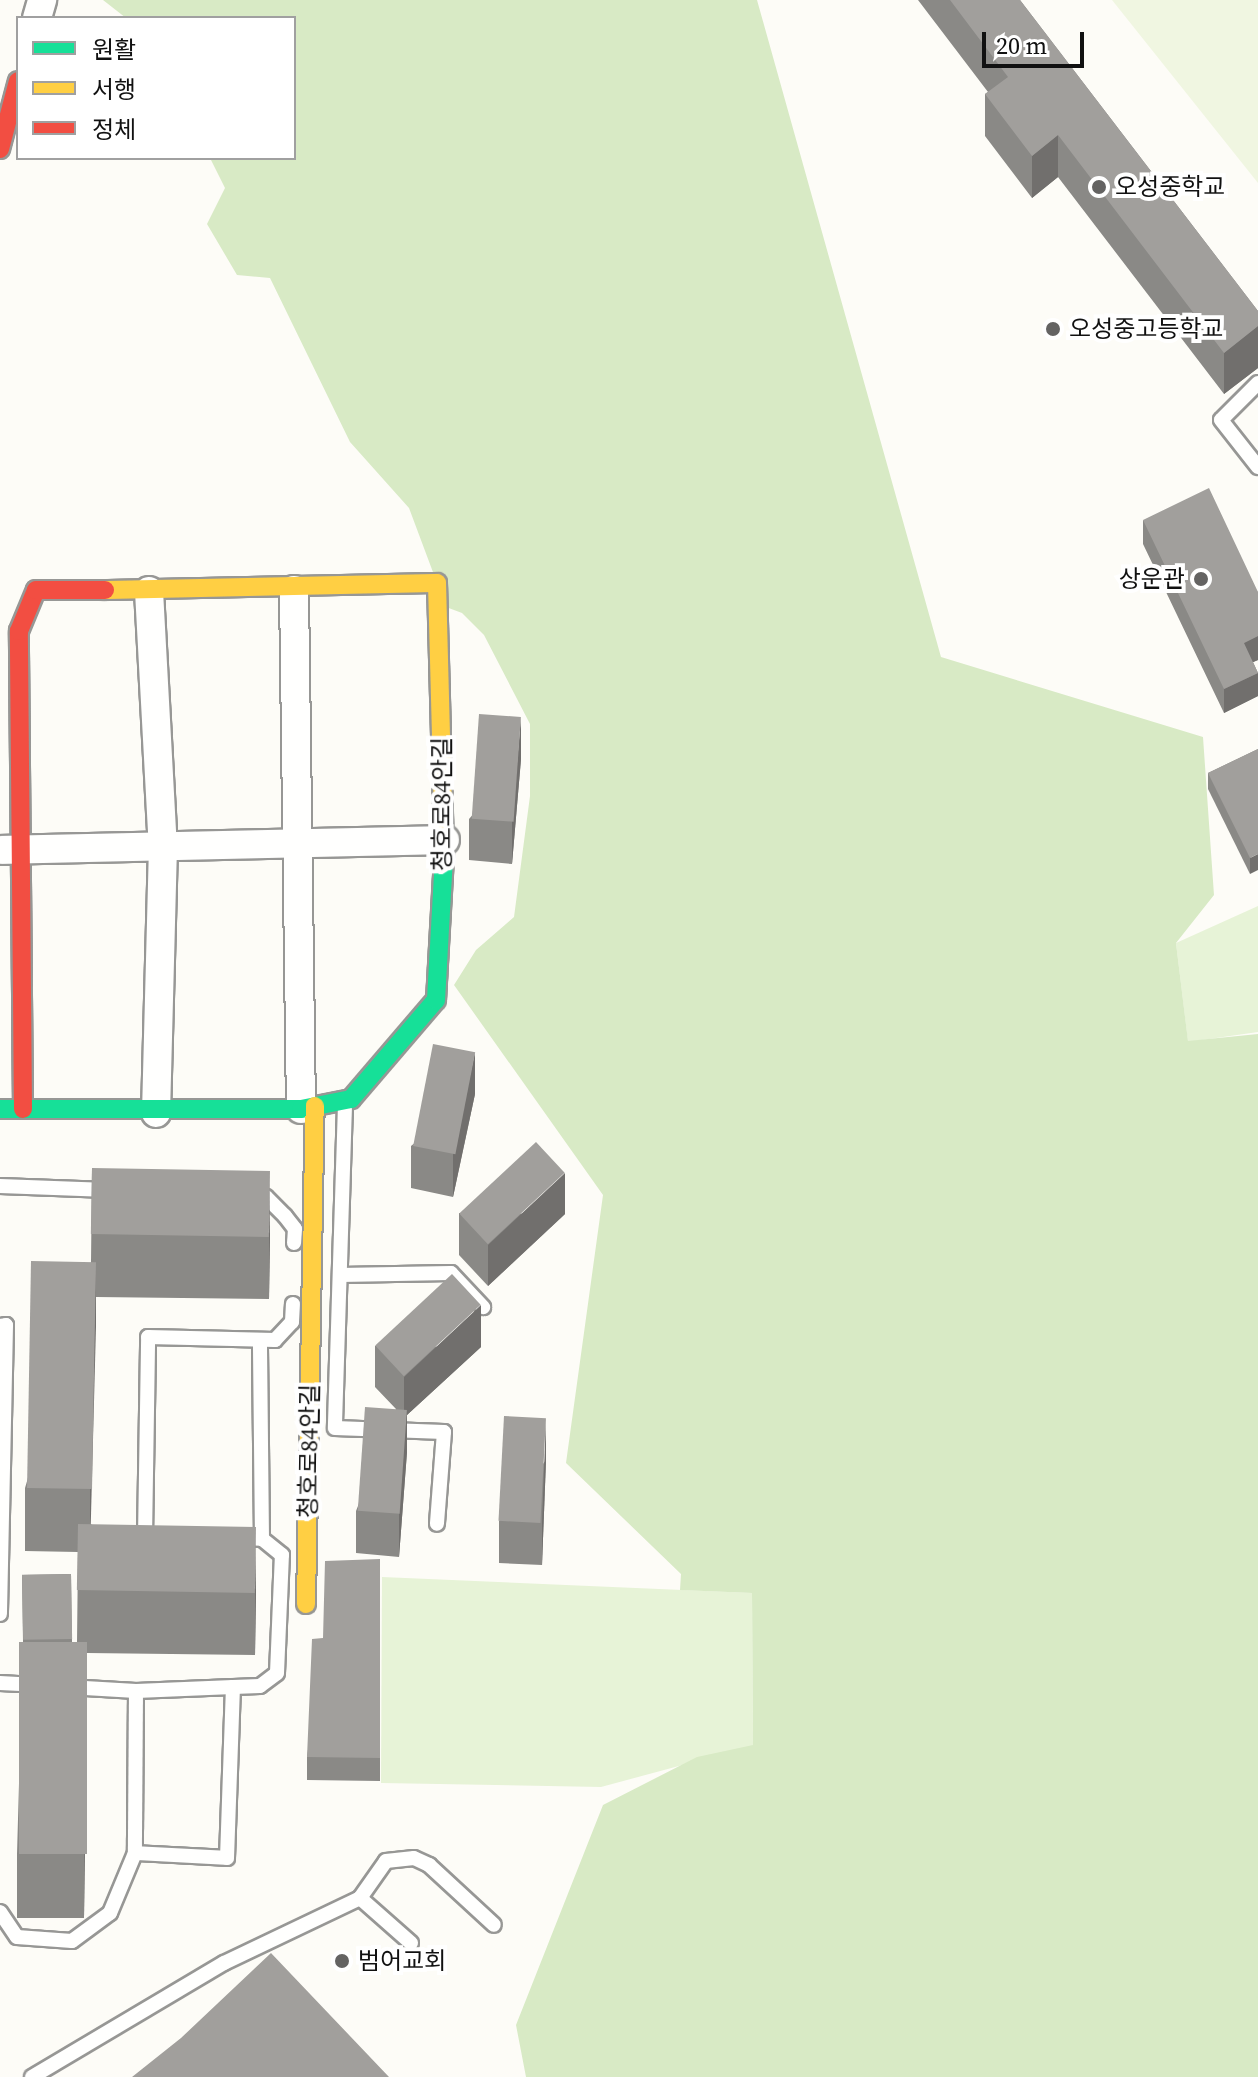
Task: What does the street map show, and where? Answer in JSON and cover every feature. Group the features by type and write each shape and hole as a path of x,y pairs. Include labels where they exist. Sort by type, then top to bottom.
{"street":[{"path":"0,149 16,89"},
{"name":"청호로84안길","path":"23,1109 9,850 9,652 36,590 294,590 437,583 445,840 436,1000 345,1100"},
{"name":"청호로84안길","path":"294,590 308,1108 306,1604"},
{"path":"149,591 163,846 156,1113"},
{"path":"9,850 445,840"},
{"path":"0,1109 156,1113 308,1108 345,1100"}],"lane":[{"path":"1258,383 1221,420 1258,467"},
{"path":"345,1100 335,1428 444,1432 437,1524"},
{"path":"0,1186 125,1191"},
{"path":"234,1195 266,1197 285,1216 295,1229 294,1260"},
{"path":"340,1275 451,1273 483,1307"},
{"path":"174,1537 145,1537 148,1337 275,1340 292,1322 293,1291"},
{"path":"0,1326 6,1325 0,1614"},
{"path":"260,1340 262,1539"},
{"path":"0,1683 136,1691 260,1686 277,1673 282,1555 262,1539 218,1538"},
{"path":"135,1853 227,1858 233,1687"},
{"path":"0,1912 17,1937 72,1941 110,1913 135,1853 136,1691"},
{"path":"32,2077 224,1963 360,1898 386,1861 414,1858 429,1865 494,1925"},
{"path":"360,1898 411,1943"}],"green space":[{"path":"103,0 757,0 941,657 1203,737 1214,895 1176,943 1188,1041 1258,1034 1258,2077 526,2077 516,2025 603,1805 697,1757 753,1745 752,1593 680,1590 681,1574 566,1463 603,1195 454,985 476,950 514,917 530,796 530,724 484,635 462,613 446,607 409,508 350,442 270,278 237,275 207,224 225,188 211,160 296,160 296,16 123,16"},
{"path":"1112,0 1258,0 1258,183"},
{"path":"1258,906 1258,1032 1188,1042 1176,943"},
{"path":"382,1577 752,1593 753,1746 601,1787 381,1783"}],"building":[{"path":"950,0 1020,0 1258,311 1258,326 1224,353 1058,135 1032,156 985,94 1008,77"},
{"name":"상운관","path":"1209,488 1258,592 1258,636 1244,643 1258,673 1224,689 1143,520"},
{"path":"479,714 521,717 514,822 472,819"},
{"path":"1258,749 1258,854 1250,858 1208,773"},
{"path":"433,1044 475,1052 455,1154 413,1146"},
{"path":"536,1142 565,1173 488,1244 459,1214"},
{"path":"92,1168 270,1171 269,1237 91,1234"},
{"path":"31,1261 96,1262 92,1489 27,1488"},
{"path":"452,1274 481,1305 404,1376 375,1346"},
{"path":"365,1407 407,1410 400,1514 358,1511"},
{"path":"504,1416 546,1418 540,1523 499,1521"},
{"path":"78,1524 256,1527 255,1593 77,1590"},
{"path":"380,1559 380,1758 307,1757 312,1639 323,1638 325,1561"},
{"path":"71,1574 72,1639 23,1640 22,1575"},
{"path":"19,1642 87,1642 87,1854 19,1854"},
{"path":"271,1953 389,2077 132,2077 181,2038"}],"traffic: fast":[{"path":"0,1109 301,1109 351,1099 436,1000 444,859"}],"traffic: slow":[{"path":"105,590 437,583 444,859"},
{"path":"306,1604 315,1106"}],"traffic: jam":[{"path":"0,149 16,89"},
{"path":"23,1109 19,631 36,590 105,590"}],"place":[{"name":"오성중학교","path":"1099,187"},
{"name":"오성중고등학교","path":"1053,329"},
{"name":"상운관","path":"1201,579"},
{"name":"범어교회","path":"342,1961"}]}
